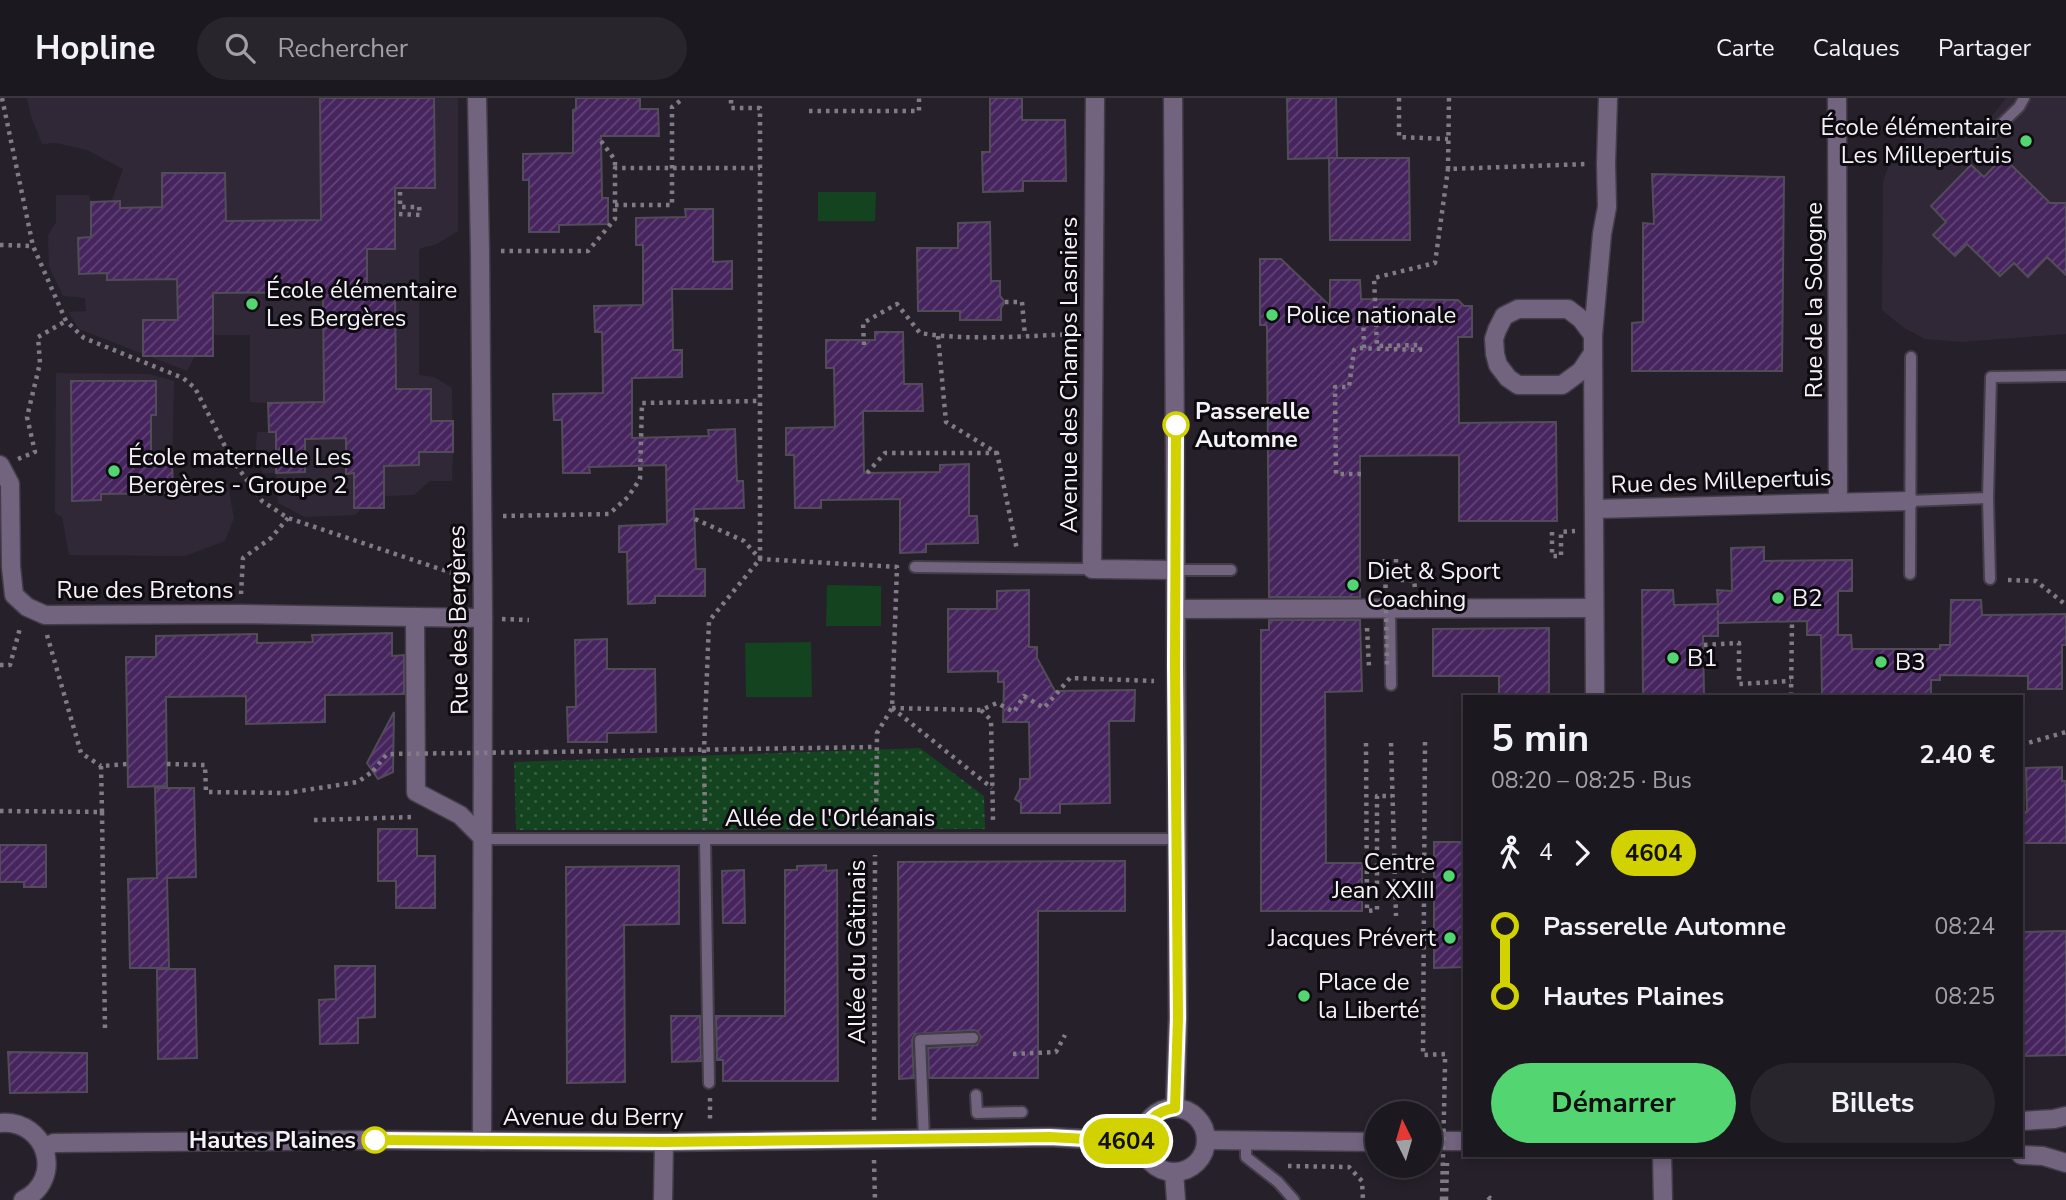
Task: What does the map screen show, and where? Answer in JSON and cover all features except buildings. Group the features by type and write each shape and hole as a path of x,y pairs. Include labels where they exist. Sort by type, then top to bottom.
{"street":[{"name":"Rue des Bergères","path":"477,98 483,618 482,1141"},
{"name":"Avenue des Champs Lasniers","path":"1092,569 1095,98"},
{"path":"1173,98 1178,1018 1175,1108"},
{"path":"1595,509 1593,344 1606,207 1608,98"},
{"name":"Rue de la Sologne","path":"1837,98 1838,502"},
{"path":"1518,309 1568,309 1581,319 1593,344 1581,371 1562,385 1518,385 1507,378 1498,365 1494,339 1504,316 1518,309"},
{"name":"Rue des Bretons","path":"1,465 10,484 14,595 27,607 45,615 240,614 483,618"},
{"name":"Rue des Millepertuis","path":"1595,695 1595,509 1909,500"},
{"path":"1092,569 1176,570"},
{"path":"1176,609 1594,608"},
{"path":"415,617 416,792 460,815 484,839"},
{"path":"1175,1108 1185,1110 1198,1119 1206,1140 1198,1162 1174,1172 1165,1171 1149,1160 1142,1142 1148,1122 1165,1110 1175,1108"},
{"path":"2023,1121 2066,1116"},
{"path":"0,1124 16,1124 28,1129 38,1137 44,1149 46,1175 40,1187 23,1200"},
{"name":"Avenue du Berry","path":"44,1149 54,1143 375,1140 710,1142 1049,1137 1142,1142"},
{"path":"1206,1140 1365,1142"},
{"path":"663,1200 664,1142"},
{"path":"2023,1154 2043,1156 2066,1163"},
{"path":"1662,1157 1663,1200"},
{"path":"1174,1172 1176,1200"}],"lane":[{"path":"1992,133 2019,107 2024,98"},
{"path":"1910,574 1911,357"},
{"path":"1990,579 1988,498 1991,377 2066,376"},
{"path":"1909,500 1988,498"},
{"path":"915,567 1092,569"},
{"path":"1176,570 1231,570"},
{"path":"1390,609 1391,685"},
{"name":"Allée de l'Orléanais","path":"484,839 1177,839"},
{"path":"705,840 709,1083"},
{"path":"924,1138 920,1040 973,1038"},
{"path":"975,1095 976,1113 1022,1112"},
{"path":"1245,1140 1245,1157 1278,1182 1294,1200"}],"path":[{"path":"2,98 33,246 66,321 84,338 183,378 195,388 231,458 262,501 288,518 482,583"},
{"path":"615,205 672,205 672,107 684,98"},
{"path":"705,840 704,751 709,621 760,559 760,108 732,108 732,98"},
{"path":"808,111 919,111 919,98"},
{"path":"1399,98 1399,137 1448,139"},
{"path":"1361,474 1336,474 1335,387 1349,387 1354,350 1420,350 1420,345 1377,346 1374,278 1436,263 1448,169 1449,98"},
{"path":"480,251 589,251 615,219 615,160 601,141"},
{"path":"1448,169 1606,164"},
{"path":"615,168 760,168"},
{"path":"399,214 420,215 419,207 400,207 400,192"},
{"path":"0,245 33,246"},
{"path":"1005,302 1022,302 1025,336"},
{"path":"864,345 863,323 898,304 920,333 937,336 1025,336 1093,332"},
{"path":"1364,348 1363,314 1376,311"},
{"path":"1,465 36,452 27,417 40,363 38,337 66,321"},
{"path":"937,336 946,422 997,453 1021,568"},
{"path":"481,516 609,514 628,497 640,479 642,403 760,401"},
{"path":"867,473 885,453 997,453"},
{"path":"240,614 243,558 271,538 288,518"},
{"path":"695,519 744,541 760,559 897,567 892,708"},
{"path":"1552,532 1552,556 1561,556 1560,531"},
{"path":"1385,559 1388,667"},
{"path":"1396,559 1396,580 1414,580"},
{"path":"1990,579 2036,581 2066,605"},
{"path":"0,664 9,664 27,607"},
{"path":"1367,610 1369,667"},
{"path":"45,615 47,635 81,753 101,766 128,764"},
{"path":"508,620 529,620"},
{"path":"1791,695 1792,622"},
{"path":"1704,645 1740,643 1739,684 1791,681"},
{"path":"892,708 981,710 997,702 1014,712 1024,696 1044,708 1070,678 1175,681"},
{"path":"892,708 992,789"},
{"name":"Allée du Gâtinais","path":"875,1200 877,733 892,708"},
{"path":"981,710 991,720 993,839"},
{"path":"2023,744 2066,732"},
{"path":"1424,742 1423,1055 1445,1055 1444,1200"},
{"path":"1366,743 1367,911 1377,910 1377,796 1392,796"},
{"path":"1391,743 1396,916"},
{"path":"167,764 205,765 206,792 287,793 359,782 373,771 387,754 877,747"},
{"path":"101,766 105,1030"},
{"path":"0,811 102,812"},
{"path":"314,820 420,816"},
{"path":"1013,1054 1056,1052 1065,1035"},
{"path":"709,1083 710,1142"},
{"path":"1444,1200 1447,1141"},
{"path":"1286,1159 1288,1166 1349,1167 1363,1181 1363,1200"}],"shaded area":[{"name":"École élémentaire Les Bergères","path":"27,98 458,98 458,231 437,244 419,249 419,375 434,377 452,388 452,481 430,481 414,495 384,496 384,508 362,508 355,515 305,517 278,503 276,473 263,473 255,459 257,432 269,432 268,403 250,402 250,335 213,335 213,356 195,356 187,371 79,329 68,312 86,311 85,298 63,296 49,267 48,235 56,222 56,195 89,195 91,202 111,202 123,169 87,150 56,143 42,144"},
{"path":"2006,98 2066,98 2066,334 1962,342 1925,339 1904,328 1882,310 1883,181 1893,154 1917,128 1968,125 1991,117"},
{"name":"École maternelle Les Bergères - Groupe 2","path":"56,373 149,374 174,381 172,479 227,481 234,518 225,541 185,556 69,555 62,517 55,513"}],"green space":[{"path":"818,192 876,192 875,221 818,221"},
{"path":"827,585 881,586 881,626 826,626"},
{"path":"811,642 812,697 746,697 745,643"},
{"path":"920,748 984,796 985,829 516,830 514,762"}],"bus line":[{"name":"4604","path":"375,1140 664,1142 1049,1137 1142,1142 1148,1122 1165,1110 1175,1108 1178,1018 1176,425"}],"place":[{"name":"École élémentaire Les Millepertuis","path":"2026,141"},
{"name":"École élémentaire Les Bergères","path":"252,304"},
{"name":"Police nationale","path":"1272,315"},
{"name":"Passerelle Automne","path":"1176,425"},
{"name":"École maternelle Les Bergères - Groupe 2","path":"114,471"},
{"name":"Diet & Sport Coaching","path":"1353,585"},
{"name":"B2","path":"1778,598"},
{"name":"B1","path":"1673,658"},
{"name":"B3","path":"1881,662"},
{"name":"Centre Jean XXIII","path":"1449,876"},
{"name":"Jacques Prévert","path":"1450,938"},
{"name":"Place de la Liberté","path":"1304,996"},
{"name":"Hautes Plaines","path":"375,1140"}]}
